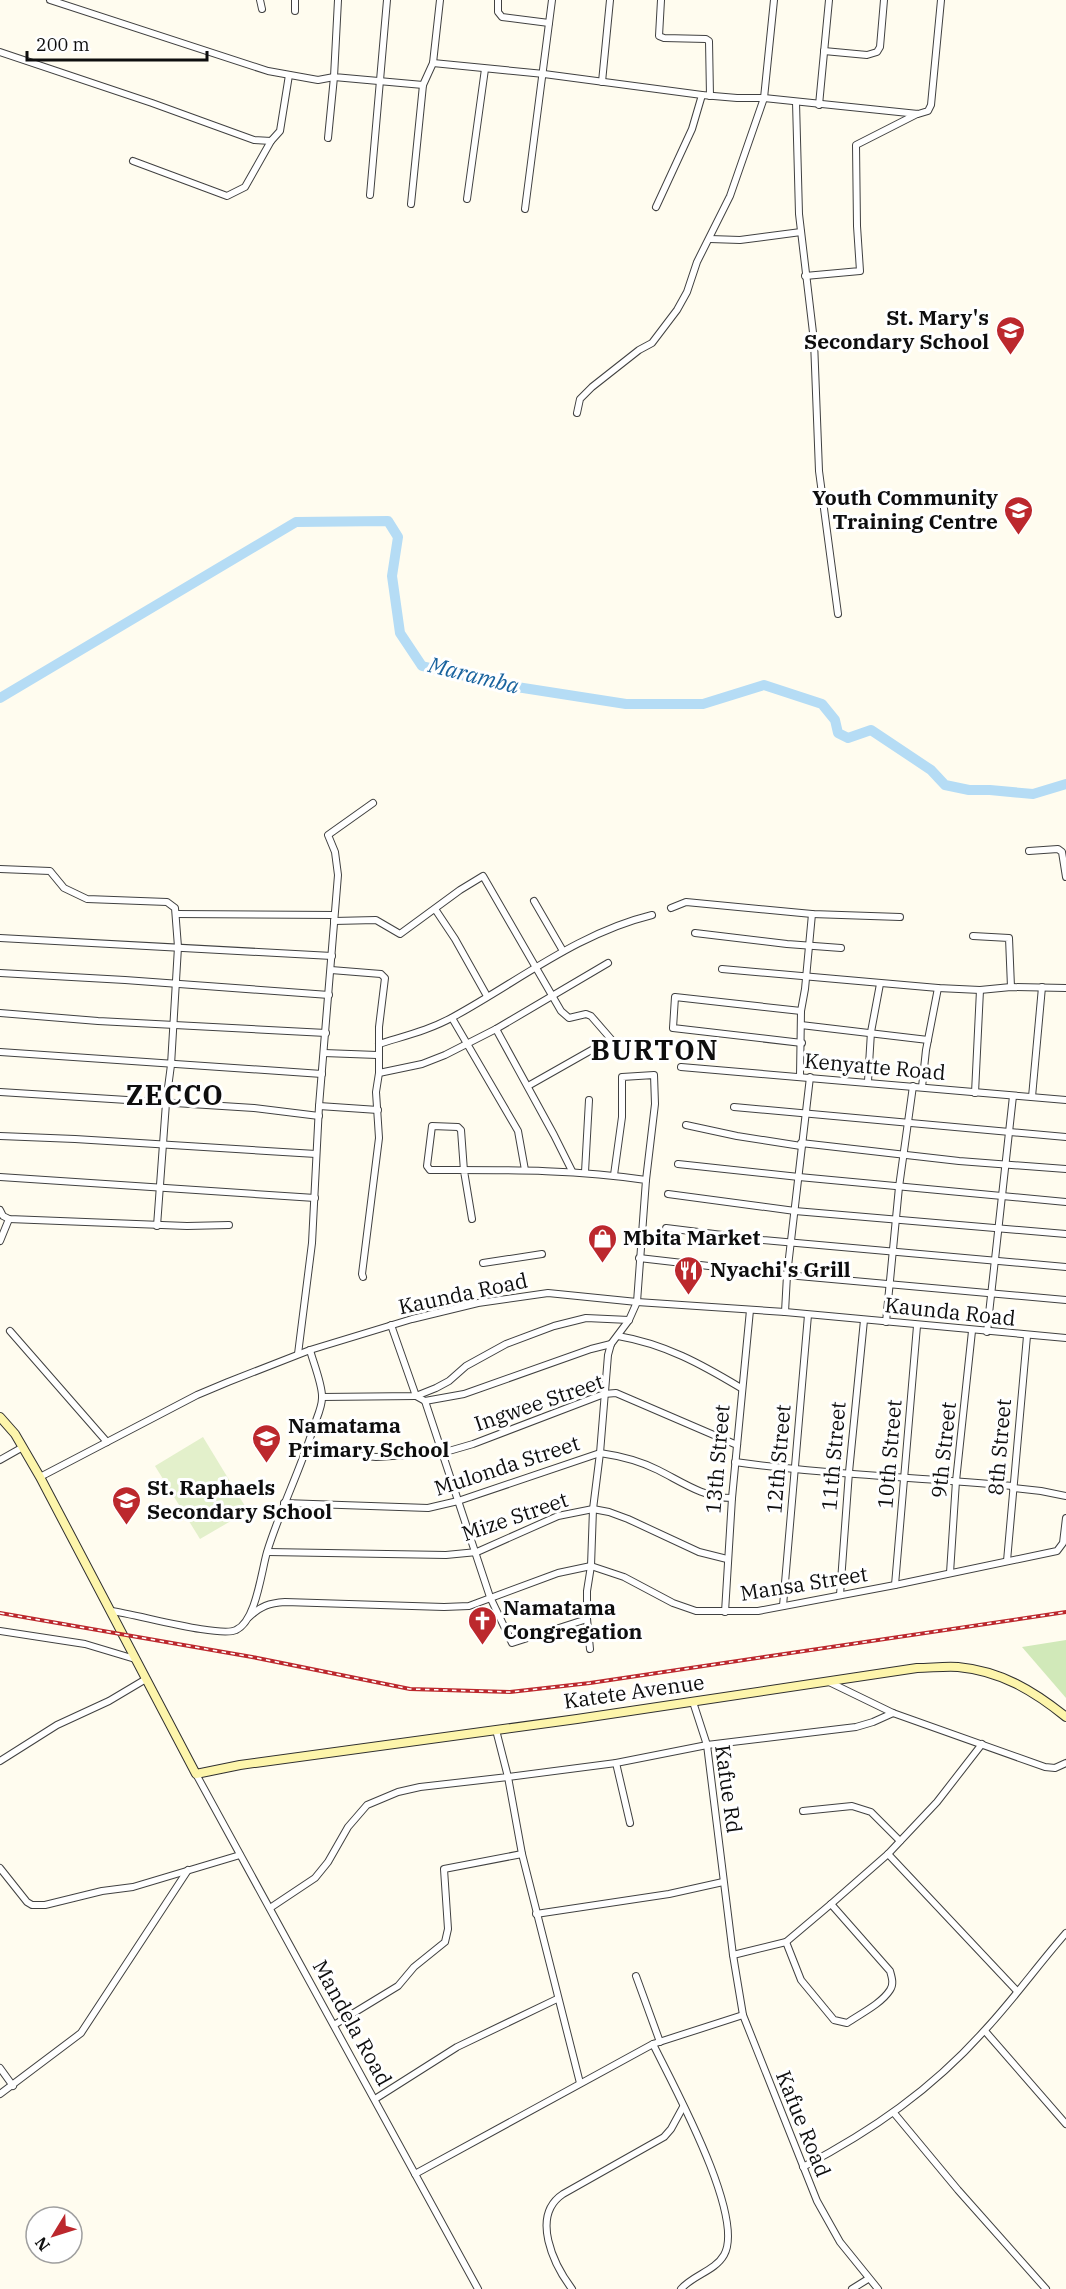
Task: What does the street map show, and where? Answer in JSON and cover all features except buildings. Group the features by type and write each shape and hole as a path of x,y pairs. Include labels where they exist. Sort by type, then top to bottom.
{"street":[{"path":"50,0 268,71 318,80 334,77 423,85"},
{"path":"260,0 262,9"},
{"path":"295,0 295,11"},
{"path":"328,138 338,0"},
{"path":"370,195 387,0"},
{"path":"411,204 423,85 433,63 440,0"},
{"path":"498,0 498,12 502,17 549,23"},
{"path":"525,209 552,0"},
{"path":"602,82 610,0"},
{"path":"661,0 659,36 709,41 710,96"},
{"path":"577,413 580,399 592,387 639,350 652,343 662,332 687,292 697,262 710,240 729,196 764,98 774,0"},
{"path":"819,105 829,0"},
{"path":"824,51 867,55 877,52 880,47 884,0"},
{"path":"806,276 860,271 856,145 928,111 931,105 941,0"},
{"path":"0,52 254,140 271,141"},
{"path":"433,63 544,74 710,96 764,98 918,114"},
{"path":"467,199 485,69"},
{"path":"133,161 227,195 245,187 271,141 280,131 289,75"},
{"path":"656,207 692,129 702,95"},
{"path":"796,102 801,232 814,340 819,471 838,614"},
{"path":"710,240 740,240 801,232"},
{"path":"298,1354 312,1243 319,1106 332,956 337,863 328,835 373,803"},
{"path":"1029,851 1058,849 1062,852 1066,877"},
{"path":"0,869 45,870 56,876 64,888 81,897 167,902 176,908 178,947 171,1065 162,1144 157,1226"},
{"path":"176,914 376,920 400,934 483,876 566,1015 572,1018 586,1014 591,1016 611,1039 528,1086"},
{"path":"534,901 563,951"},
{"path":"671,908 686,902 812,914 900,917"},
{"path":"435,909 487,996"},
{"path":"800,1076 801,1011 812,914"},
{"path":"379,1044 452,1018 563,951 612,926 652,915"},
{"path":"695,933 841,948"},
{"path":"973,936 1009,938 1011,987"},
{"path":"0,938 332,956"},
{"path":"379,1073 422,1064 467,1044 608,963"},
{"path":"722,969 938,988 980,990 1011,987 1066,988"},
{"path":"330,970 385,976 377,1055 379,1073 376,1092 379,1138 366,1229 363,1277"},
{"path":"0,973 329,996"},
{"path":"868,1081 871,1032 880,984"},
{"path":"1032,1097 1042,987"},
{"path":"922,1087 938,988"},
{"path":"975,1093 980,990"},
{"path":"801,1011 675,997 672,1018 673,1028 801,1043"},
{"path":"0,1013 326,1033"},
{"path":"452,1018 518,1131 525,1170"},
{"path":"801,1026 928,1040"},
{"path":"496,1029 572,1171"},
{"path":"0,1052 322,1074"},
{"path":"324,1053 377,1055"},
{"name":"Kenyatte Road","path":"681,1067 868,1081 1066,1100"},
{"path":"590,1649 587,1592 604,1394 611,1344 629,1320 637,1302 646,1180 655,1104 654,1075 622,1077 622,1117 614,1175"},
{"path":"785,1312 787,1275 810,1077"},
{"path":"886,1322 913,1086"},
{"path":"0,1092 254,1108 319,1116"},
{"path":"987,1332 1013,1096"},
{"path":"585,1172 589,1100"},
{"path":"319,1106 378,1110"},
{"path":"734,1107 1066,1137"},
{"path":"686,1125 737,1136 801,1145 1066,1169"},
{"path":"472,1219 464,1171 461,1128 432,1126 427,1167 430,1170 464,1171 572,1171 646,1180"},
{"path":"0,1136 316,1154"},
{"path":"678,1164 799,1178 1066,1202"},
{"path":"0,1177 315,1198"},
{"path":"668,1194 795,1211 1066,1234"},
{"path":"0,1210 3,1216 9,1219 157,1226 229,1225"},
{"path":"0,1242 9,1219"},
{"path":"666,1228 893,1253 1066,1267"},
{"path":"483,1263 542,1254"},
{"path":"639,1258 787,1275 1066,1300"},
{"name":"Kaunda Road","path":"40,1477 197,1395 298,1354 391,1325 478,1303 548,1293 1066,1338"},
{"name":"13th Street","path":"725,1612 741,1388 750,1310"},
{"name":"12th Street","path":"783,1606 808,1315"},
{"path":"322,1397 416,1396 449,1381 466,1366 506,1344 554,1326 586,1318 629,1320"},
{"name":"11th Street","path":"840,1595 864,1320"},
{"path":"391,1325 416,1396 425,1401 464,1394 611,1344"},
{"name":"10th Street","path":"895,1585 917,1326"},
{"path":"10,1331 107,1442"},
{"name":"9th Street","path":"950,1573 956,1481 972,1331"},
{"path":"618,1336 658,1344 713,1371 741,1388"},
{"name":"8th Street","path":"1007,1561 1027,1336"},
{"path":"249,1617 284,1503 307,1450 322,1397 310,1350"},
{"name":"Ingwee Street","path":"307,1450 376,1457 442,1453 473,1444 604,1394 616,1393 631,1397 737,1445"},
{"path":"425,1401 477,1552 490,1597 512,1643 587,1619"},
{"path":"0,1417 23,1447 40,1477 196,1774"},
{"path":"0,1460 23,1447"},
{"name":"Mulonda Street","path":"284,1503 428,1508 458,1501 600,1453 621,1456 656,1469 705,1494 719,1498 732,1497"},
{"path":"735,1462 795,1470 956,1481 1066,1496"},
{"name":"Mize Street","path":"268,1552 446,1555 477,1552 558,1516 593,1509 628,1519 699,1552 727,1559"},
{"name":"Mansa Street","path":"591,1566 624,1577 673,1603 696,1611 758,1611 1057,1551 1063,1543 1066,1518"},
{"path":"111,1611 218,1632 233,1632 243,1626 249,1617 260,1608 270,1603 469,1606 558,1574 591,1566"},
{"path":"0,1632 85,1644 135,1659"},
{"name":"Katete Avenue","path":"196,1774 240,1765 693,1702 916,1668 958,1667 1000,1676 1043,1698 1066,1717"},
{"path":"0,1761 57,1725 109,1701 146,1679"},
{"path":"829,1682 893,1713 1045,1767 1055,1768 1066,1763"},
{"name":"Kafue Rd","path":"693,1702 706,1745 733,1955"},
{"path":"270,1908 315,1878 328,1862 348,1827 367,1805 398,1792 420,1787 616,1763 706,1745 856,1727 893,1713"},
{"path":"496,1730 536,1914 580,2083"},
{"path":"733,1955 786,1942 831,1905 888,1854 937,1802 982,1744"},
{"path":"616,1763 630,1823"},
{"name":"Mandela Road","path":"196,1774 478,2289"},
{"path":"803,1811 852,1806 871,1812 900,1841"},
{"path":"334,2025 398,1986 414,1967 445,1942 448,1929 444,1869 522,1854"},
{"path":"888,1854 1017,1991"},
{"path":"0,1868 27,1902 32,1905 45,1905 102,1891 133,1887 240,1855"},
{"path":"0,2094 81,2033 188,1870"},
{"path":"536,1914 669,1894 723,1882"},
{"path":"786,1942 801,1980 834,2020 847,2023 883,1997 890,1989 892,1982 890,1971 831,1905"},
{"path":"803,2167 851,2142 924,2089 985,2031 1065,1935"},
{"name":"Kafue Road","path":"733,1955 743,2015 803,2167 832,2229 868,2279 878,2289"},
{"path":"636,1976 656,2043 718,2187 727,2218 729,2244 723,2256 710,2270 686,2283 681,2289"},
{"path":"375,2099 457,2047 557,1999"},
{"path":"415,2175 656,2043 743,2015"},
{"path":"985,2031 1066,2124"},
{"path":"0,2068 13,2086"},
{"path":"572,2289 552,2254 547,2226 549,2206 563,2194 664,2138 683,2107"},
{"path":"894,2113 958,2190 1046,2289"},
{"path":"852,2289 868,2279"}],"green space":[{"path":"203,1437 248,1511 200,1539 155,1466"},
{"path":"1066,1640 1066,1698 1022,1647"}],"waterway":[{"name":"Maramba","path":"0,698 296,522 388,521 398,537 392,576 400,633 422,666 504,685 626,704 703,704 764,685 822,704 835,720 838,733 848,738 871,730 931,770 945,785 969,790 1033,794 1066,784"}],"railway":[{"path":"0,1613 252,1657 410,1689 510,1692 590,1683 1066,1612"}],"place":[{"name":"St. Mary's Secondary School","path":"1010,356"},
{"name":"Youth Community Training Centre","path":"1019,536"},
{"name":"Mbita Market","path":"602,1264"},
{"name":"Nyachi's Grill","path":"689,1296"},
{"name":"Namatama Primary School","path":"267,1464"},
{"name":"St. Raphaels Secondary School","path":"126,1526"},
{"name":"Namatama Congregation","path":"482,1646"}],"district":[{"name":"BURTON","path":"655,1051"},
{"name":"ZECCO","path":"175,1096"}]}
